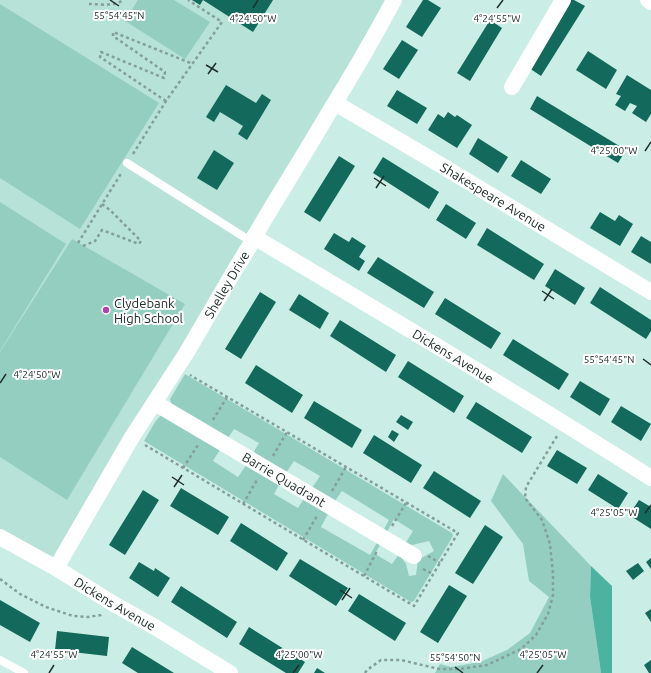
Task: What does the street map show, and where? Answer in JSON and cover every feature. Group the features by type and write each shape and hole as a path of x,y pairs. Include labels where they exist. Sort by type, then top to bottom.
{"street":[{"name":"Shelley Drive","path":"56,568 132,437 181,362 275,200 372,41 394,0"},
{"path":"512,87 563,0"},
{"name":"Shakespeare Avenue","path":"335,102 651,292"},
{"name":"Dickens Avenue","path":"253,240 425,339 564,423 651,478"},
{"name":"Barrie Quadrant","path":"155,403 414,556"},
{"name":"Dickens Avenue","path":"0,537 56,568 112,604 153,626 230,673"}],"lane":[{"path":"127,164 253,240"},
{"path":"0,660 24,673"}],"path":[{"path":"89,4 108,5 121,2 123,0"},
{"path":"188,0 222,22 193,64 166,101 100,57 101,52 164,78 165,72 113,36 113,32 193,64"},
{"path":"83,246 95,241 102,230 139,244 141,241 102,204"},
{"path":"78,243 89,226"},
{"path":"366,673 367,670 381,660 401,660 439,669 460,669 487,665 521,649 536,635 548,614 553,595 553,574 550,544 542,520 526,498 526,487 564,423"},
{"path":"0,580 20,594 46,607 73,616 88,617 101,615 112,604"}],"shaded area":[{"name":"Clydebank High School","path":"0,0 394,0 56,568 0,537"},
{"path":"138,0 174,0 210,22 185,59 125,21"},
{"path":"0,4 159,103 80,229 0,178"},
{"path":"0,202 66,244 0,351"},
{"path":"72,239 185,304 67,500 0,457 0,352"},
{"path":"185,374 452,533 453,536 414,601 411,602 144,441 161,415 221,448 213,461 238,477 247,464 280,483 274,494 298,508 305,497 329,512 321,527 370,555 378,541 381,543 375,554 392,564 399,554 406,564 409,576 416,575 418,560 434,551 429,541 412,545 405,544 413,531 394,519 386,534 383,531 389,520 342,491 335,501 312,488 320,476 294,461 286,473 253,453 259,443 234,429 228,438 172,405 170,399"},
{"path":"503,474 591,566 590,597 601,673 435,673 440,664 451,667 480,662 507,650 530,633 549,597 529,581 523,544 491,501"}],"green space":[{"path":"591,566 612,586 612,673 601,673 590,597"}],"building":[{"path":"192,0 203,0 200,5"},
{"path":"203,0 273,0 253,32"},
{"path":"423,0 428,0 441,8 422,37 406,27"},
{"path":"571,0 585,6 541,76 529,68"},
{"path":"490,20 502,28 470,81 457,73"},
{"path":"402,40 418,50 399,79 383,69"},
{"path":"588,51 617,70 606,89 576,70"},
{"path":"627,75 651,90 651,114 646,122 632,113 637,106 630,103 625,111 615,105 621,96 616,94"},
{"path":"226,85 256,103 262,94 271,100 247,140 238,134 243,126 220,112 214,122 206,117"},
{"path":"397,90 427,108 417,124 387,106"},
{"path":"537,96 626,150 618,163 530,109"},
{"path":"448,112 455,117 457,115 472,125 457,148 428,130 438,114 444,118"},
{"path":"478,138 508,157 498,173 469,154"},
{"path":"214,150 234,163 217,190 197,178"},
{"path":"339,156 355,166 320,222 304,212"},
{"path":"383,157 439,192 429,209 373,173"},
{"path":"521,160 551,179 541,194 511,176"},
{"path":"446,204 476,223 466,239 436,220"},
{"path":"600,212 615,221 619,215 633,224 620,246 590,228"},
{"path":"487,228 544,264 534,280 477,245"},
{"path":"334,233 349,242 352,237 366,246 359,257 365,261 359,271 324,249"},
{"path":"641,236 651,242 651,264 631,252"},
{"path":"378,257 434,292 424,308 367,273"},
{"path":"555,269 585,288 575,305 545,286"},
{"path":"600,287 651,320 651,331 646,339 590,303"},
{"path":"260,292 276,302 241,359 225,349"},
{"path":"299,294 329,313 320,329 289,310"},
{"path":"445,298 501,333 491,349 435,314"},
{"path":"340,320 396,355 386,372 330,336"},
{"path":"513,339 569,374 559,390 503,355"},
{"path":"408,361 464,396 454,413 398,377"},
{"path":"256,365 303,395 292,413 245,383"},
{"path":"580,381 610,399 600,416 570,397"},
{"path":"314,401 362,430 352,448 304,418"},
{"path":"476,402 532,437 522,453 466,418"},
{"path":"621,406 651,424 641,441 611,422"},
{"path":"401,415 413,422 408,430 396,422"},
{"path":"392,430 399,434 394,442 388,437"},
{"path":"374,435 422,465 411,483 363,453"},
{"path":"557,450 587,468 577,484 547,466"},
{"path":"434,471 481,501 470,518 423,488"},
{"path":"598,474 628,493 618,509 588,490"},
{"path":"181,488 229,517 218,535 170,506"},
{"path":"143,490 159,500 125,555 109,545"},
{"path":"639,500 651,507 651,529 629,515"},
{"path":"241,523 288,553 277,571 230,541"},
{"path":"485,525 503,537 473,584 455,573"},
{"path":"651,558 651,569 646,562"},
{"path":"300,559 348,588 336,606 289,576"},
{"path":"139,562 154,571 155,568 170,578 158,597 129,578"},
{"path":"638,563 644,571 633,580 626,571"},
{"path":"449,585 467,596 438,643 420,632"},
{"path":"181,586 237,622 227,638 171,602"},
{"path":"359,594 406,623 395,641 348,611"},
{"path":"0,600 40,623 30,642 0,625"},
{"path":"651,609 651,622 645,613"},
{"path":"249,627 305,662 298,673 286,673 239,644"},
{"path":"57,631 109,637 107,656 55,650"},
{"path":"132,647 174,673 138,673 122,663"},
{"path":"651,660 651,673 649,673 644,665"},
{"path":"317,668 325,673 314,673"}],"place":[{"name":"Clydebank High School","path":"106,310"}]}
